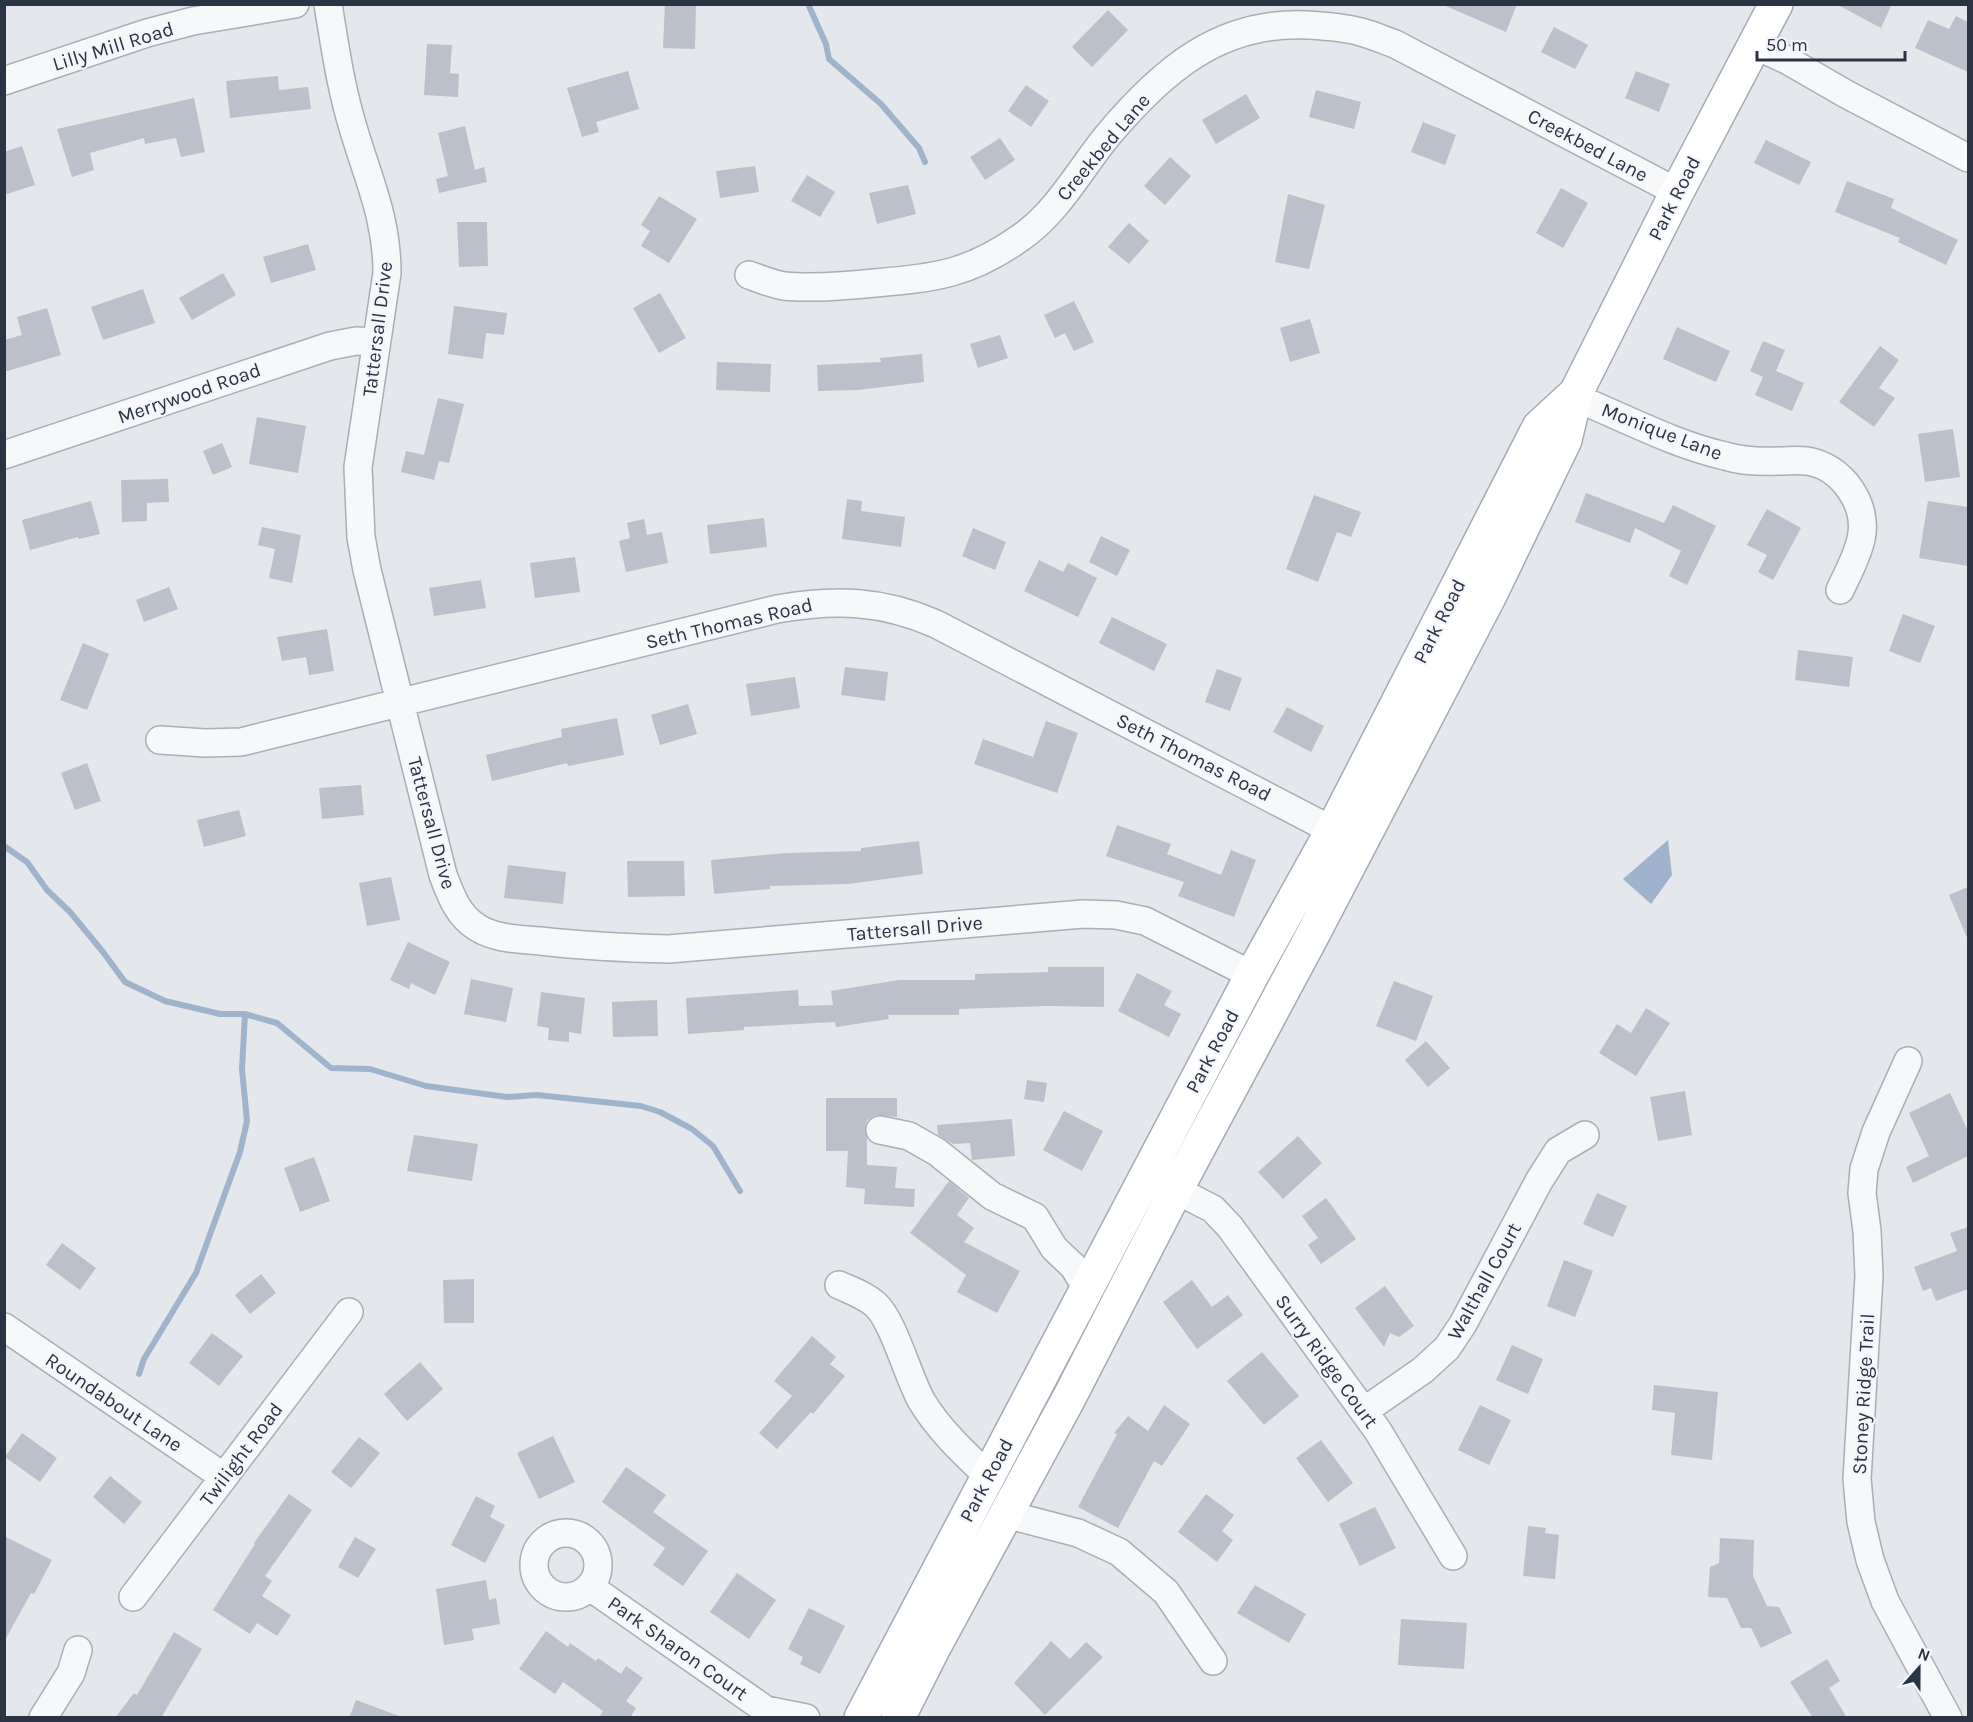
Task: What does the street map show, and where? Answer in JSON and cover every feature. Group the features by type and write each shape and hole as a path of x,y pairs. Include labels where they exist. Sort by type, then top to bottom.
{"main road":[{"name":"Park Road","path":"898,1718 1069,1398 1176,1190 1346,837 1539,427 1576,393 1677,192 1776,4"},
{"name":"Park Road","path":"861,1718 1252,975 1346,837"}],"street":[{"name":"Lilly Mill Road","path":"4,81 147,33 193,21 295,4"},
{"name":"Tattersall Drive","path":"328,4 339,77 384,230 387,273 358,467 361,537 367,570 443,875 455,904 465,918 479,929 495,935 601,947 669,949 1083,914 1116,915 1159,927 1252,975"},
{"name":"Creekbed Lane","path":"749,275 788,286 863,284 942,276 992,257 1035,226 1054,206 1108,135 1176,66 1219,40 1252,29 1266,15 1287,24 1323,26 1360,32 1395,44 1677,192"},
{"path":"1754,45 1787,60 1846,94 1968,158"},
{"name":"Merrywood Road","path":"4,455 330,346 356,340 376,342"},
{"name":"Monique Lane","path":"1576,393 1588,403 1677,441 1715,454 1763,462 1806,461 1824,466 1840,477 1852,491 1860,510 1862,530 1852,565 1840,590"},
{"name":"Seth Thomas Road","path":"160,740 205,743 242,742 777,609 814,603 850,602 874,605 920,617 936,624 1346,837"},
{"name":"Stoney Ridge Trail","path":"1908,1061 1876,1132 1864,1169 1862,1193 1869,1276 1857,1479 1861,1522 1870,1560 1885,1601 1947,1718"},
{"path":"880,1130 909,1136 918,1141 937,1152 992,1196 1035,1217 1054,1248 1074,1267 1087,1289"},
{"name":"Walthall Court","path":"1364,1411 1423,1370 1447,1347 1463,1324 1539,1181 1558,1150 1585,1135"},
{"name":"Surry Ridge Court","path":"1176,1190 1213,1209 1230,1227 1400,1464 1453,1556"},
{"path":"839,1285 867,1298 878,1306 888,1323 922,1401 941,1428 988,1476"},
{"name":"Twilight Road","path":"133,1597 349,1312"},
{"name":"Roundabout Lane","path":"4,1327 224,1477"},
{"path":"1005,1514 1078,1533 1119,1552 1166,1592 1213,1661"},
{"name":"Park Sharon Court","path":"590,1587 770,1714 806,1718"},
{"path":"43,1718 71,1673 78,1650"}],"water":[{"path":"1668,840 1672,875 1651,904 1623,879"}],"building":[{"path":"665,4 696,4 695,49 663,48"},
{"path":"1441,4 1517,4 1506,32"},
{"path":"1836,4 1892,4 1881,28"},
{"path":"1108,10 1128,30 1092,67 1072,47"},
{"path":"1956,16 1968,22 1968,72 1915,48 1928,20 1949,29"},
{"path":"1554,27 1588,45 1575,69 1541,52"},
{"path":"427,44 452,45 450,73 459,74 458,97 424,95"},
{"path":"628,71 639,109 596,122 599,132 582,137 567,88"},
{"path":"1636,71 1670,84 1659,112 1625,98"},
{"path":"278,76 279,90 308,87 311,109 230,118 226,81"},
{"path":"1026,85 1049,101 1031,127 1008,111"},
{"path":"1316,90 1361,102 1354,129 1309,117"},
{"path":"1246,94 1260,118 1216,144 1202,120"},
{"path":"194,98 205,152 181,157 176,138 145,144 144,138 90,153 94,170 72,177 57,129"},
{"path":"1423,122 1456,135 1445,165 1411,152"},
{"path":"465,126 475,170 484,167 487,182 439,193 436,179 448,176 438,133"},
{"path":"1000,138 1015,160 985,180 970,157"},
{"path":"1766,140 1811,162 1799,185 1754,163"},
{"path":"22,146 35,185 4,195 4,152"},
{"path":"1170,157 1191,176 1165,205 1144,186"},
{"path":"755,166 759,192 720,198 716,171"},
{"path":"807,175 835,192 820,217 791,201"},
{"path":"1847,181 1894,199 1891,208 1958,240 1946,265 1898,242 1900,238 1835,212"},
{"path":"908,185 916,214 877,224 869,193"},
{"path":"1561,188 1588,203 1563,248 1536,233"},
{"path":"1288,194 1325,205 1309,269 1275,262"},
{"path":"659,196 697,219 669,263 641,246 650,231 641,225"},
{"path":"457,222 487,222 488,266 459,267"},
{"path":"1129,223 1149,241 1129,264 1108,247"},
{"path":"308,244 316,270 271,283 263,257"},
{"path":"223,273 236,295 192,320 179,298"},
{"path":"143,289 155,323 103,340 91,307"},
{"path":"660,293 686,338 659,353 633,308"},
{"path":"1074,301 1094,342 1074,351 1065,333 1055,338 1044,315"},
{"path":"454,306 507,313 504,335 486,333 483,359 448,354"},
{"path":"47,308 61,355 4,372 4,340 22,335 17,317"},
{"path":"1310,319 1320,353 1290,362 1280,328"},
{"path":"1677,327 1730,351 1716,382 1663,359"},
{"path":"1000,335 1008,358 978,368 970,344"},
{"path":"1763,341 1785,350 1776,371 1804,383 1792,411 1755,395 1763,377 1750,371"},
{"path":"1880,346 1899,360 1879,388 1895,398 1874,427 1839,402"},
{"path":"922,354 924,382 858,390 818,391 817,365 881,362 880,358"},
{"path":"717,362 771,364 770,392 716,390"},
{"path":"438,398 464,404 449,463 439,461 434,480 401,472 406,451 424,455"},
{"path":"257,417 306,426 298,473 249,464"},
{"path":"1953,429 1960,477 1925,482 1918,434"},
{"path":"222,443 232,467 213,475 203,451"},
{"path":"168,479 169,502 147,503 147,521 122,522 121,480"},
{"path":"1586,493 1664,523 1673,505 1716,526 1687,585 1669,576 1681,551 1635,528 1630,543 1575,522"},
{"path":"1314,495 1361,512 1351,537 1337,532 1318,582 1286,569"},
{"path":"847,499 862,501 861,511 905,517 901,547 842,539"},
{"path":"91,501 100,534 79,539 78,537 30,550 22,520"},
{"path":"1928,501 1968,507 1968,566 1919,558"},
{"path":"1767,509 1801,528 1773,580 1758,572 1767,555 1747,545"},
{"path":"764,518 767,547 710,554 707,525"},
{"path":"644,519 647,535 662,532 668,563 626,572 619,541 630,538 627,523"},
{"path":"262,527 301,535 292,583 269,578 275,549 258,545"},
{"path":"973,528 1006,542 995,570 962,556"},
{"path":"1101,536 1130,550 1117,576 1089,562"},
{"path":"575,557 580,592 535,598 530,563"},
{"path":"1039,560 1063,572 1068,563 1097,578 1078,617 1024,591"},
{"path":"481,580 486,608 434,616 429,588"},
{"path":"169,587 178,609 144,622 136,600"},
{"path":"1903,614 1935,626 1920,663 1889,651"},
{"path":"1112,617 1167,644 1154,671 1099,643"},
{"path":"327,629 334,671 309,675 306,657 282,661 277,637"},
{"path":"83,643 109,654 87,710 60,700"},
{"path":"1798,650 1853,657 1849,687 1795,680"},
{"path":"845,667 888,672 885,701 841,695"},
{"path":"1217,669 1242,678 1230,711 1205,702"},
{"path":"795,677 800,708 751,716 746,684"},
{"path":"688,704 697,734 660,745 651,715"},
{"path":"1287,707 1324,726 1311,752 1273,732"},
{"path":"617,718 624,755 568,766 567,763 492,781 486,755 562,737 561,729"},
{"path":"1046,721 1078,733 1057,793 974,764 983,739 1033,757"},
{"path":"87,763 101,801 75,810 61,773"},
{"path":"361,785 364,815 322,819 319,788"},
{"path":"239,810 246,836 204,847 197,820"},
{"path":"1117,825 1171,844 1167,854 1221,875 1231,850 1256,860 1234,917 1178,896 1184,882 1106,856"},
{"path":"919,841 923,874 848,884 770,886 770,889 714,894 711,860 787,853 861,851 861,848"},
{"path":"627,861 684,861 685,896 628,897"},
{"path":"508,865 566,872 563,904 504,898"},
{"path":"391,877 400,920 367,926 359,883"},
{"path":"1968,887 1968,940 1949,895"},
{"path":"408,942 450,962 435,995 411,983 409,989 390,980"},
{"path":"1048,967 1104,967 1104,1007 959,1009 959,1015 888,1015 889,1019 836,1027 835,1022 744,1027 744,1030 688,1034 686,998 798,990 799,1006 833,1005 831,991 899,980 975,980 975,974 1048,972"},
{"path":"1137,973 1172,991 1164,1005 1181,1014 1169,1037 1118,1011"},
{"path":"471,979 513,988 506,1022 464,1014"},
{"path":"1394,981 1433,996 1416,1041 1376,1026"},
{"path":"541,992 585,998 581,1034 569,1032 569,1042 548,1040 549,1028 537,1026"},
{"path":"657,1000 658,1036 613,1037 612,1002"},
{"path":"1646,1008 1670,1023 1636,1076 1599,1053 1617,1024 1631,1033"},
{"path":"1426,1041 1450,1068 1428,1087 1405,1060"},
{"path":"1027,1080 1047,1083 1044,1102 1024,1099"},
{"path":"1685,1091 1692,1135 1658,1141 1650,1097"},
{"path":"1950,1093 1968,1131 1968,1156 1913,1183 1906,1167 1929,1156 1909,1113"},
{"path":"826,1098 897,1098 897,1117 876,1115 867,1120 865,1127 867,1165 897,1167 895,1188 915,1189 914,1207 864,1204 865,1189 846,1187 848,1151 826,1151"},
{"path":"1064,1111 1103,1131 1082,1171 1043,1150"},
{"path":"1012,1119 1015,1156 972,1160 970,1143 953,1144 938,1135 937,1125"},
{"path":"414,1135 478,1144 472,1181 407,1171"},
{"path":"1298,1136 1322,1163 1283,1199 1258,1172"},
{"path":"314,1157 330,1201 300,1212 284,1168"},
{"path":"949,1181 969,1198 957,1215 974,1228 964,1242 1020,1271 997,1313 957,1292 966,1275 910,1233"},
{"path":"1597,1193 1627,1206 1613,1237 1583,1224"},
{"path":"1326,1198 1356,1239 1321,1264 1308,1245 1318,1238 1302,1216"},
{"path":"1968,1227 1968,1289 1936,1301 1931,1288 1923,1291 1914,1267 1957,1251 1950,1233"},
{"path":"62,1243 96,1268 80,1290 46,1265"},
{"path":"1564,1260 1593,1271 1575,1317 1547,1306"},
{"path":"261,1274 276,1293 250,1314 235,1295"},
{"path":"474,1279 474,1323 444,1323 443,1280"},
{"path":"1192,1280 1212,1307 1228,1295 1243,1315 1197,1349 1163,1302"},
{"path":"1385,1286 1414,1326 1399,1337 1390,1333 1384,1347 1355,1308"},
{"path":"212,1333 243,1356 219,1386 189,1363"},
{"path":"812,1336 836,1357 830,1364 845,1376 813,1414 811,1412 777,1449 759,1433 792,1396 774,1381"},
{"path":"1512,1345 1543,1359 1528,1394 1496,1380"},
{"path":"1262,1352 1299,1396 1264,1425 1227,1381"},
{"path":"420,1362 443,1389 407,1421 384,1394"},
{"path":"1654,1385 1718,1392 1712,1460 1671,1455 1675,1413 1652,1410"},
{"path":"1164,1405 1190,1424 1162,1466 1154,1461 1118,1528 1078,1507 1117,1434 1114,1433 1128,1416 1148,1431"},
{"path":"1480,1405 1511,1420 1489,1465 1458,1450"},
{"path":"22,1433 57,1458 40,1482 5,1457"},
{"path":"553,1436 575,1482 539,1499 517,1453"},
{"path":"359,1437 380,1453 351,1488 331,1472"},
{"path":"1321,1440 1353,1483 1328,1502 1296,1458"},
{"path":"626,1467 666,1495 653,1512 708,1551 683,1586 653,1565 665,1548 602,1502"},
{"path":"110,1476 142,1502 124,1524 93,1497"},
{"path":"289,1494 312,1510 265,1576 272,1581 262,1596 291,1615 277,1636 257,1623 250,1634 213,1610 254,1543"},
{"path":"1206,1494 1234,1515 1222,1531 1233,1540 1217,1562 1178,1532"},
{"path":"476,1496 495,1506 490,1517 505,1525 485,1563 451,1545"},
{"path":"1375,1507 1396,1548 1360,1566 1339,1524"},
{"path":"1528,1526 1546,1528 1545,1533 1559,1535 1555,1579 1523,1576"},
{"path":"4,1536 52,1560 4,1642"},
{"path":"355,1537 376,1549 358,1578 338,1567"},
{"path":"1720,1538 1754,1540 1753,1576 1767,1606 1779,1607 1792,1633 1761,1648 1751,1628 1741,1628 1727,1598 1708,1597 1710,1567 1719,1563"},
{"path":"737,1573 776,1600 749,1639 710,1612"},
{"path":"486,1580 489,1600 496,1598 500,1624 472,1629 474,1640 444,1645 436,1589"},
{"path":"1255,1585 1306,1614 1289,1643 1237,1613"},
{"path":"809,1608 845,1626 820,1674 800,1664 803,1657 788,1649"},
{"path":"1401,1619 1467,1623 1464,1669 1398,1665"},
{"path":"546,1631 568,1647 570,1643 596,1661 598,1658 621,1674 626,1666 643,1678 626,1701 636,1708 630,1718 599,1718 603,1711 563,1682 555,1694 519,1669"},
{"path":"174,1632 202,1649 161,1718 115,1718 134,1693 137,1695"},
{"path":"1051,1641 1070,1659 1086,1642 1103,1657 1045,1715 1014,1683"},
{"path":"1827,1659 1840,1681 1829,1688 1847,1718 1813,1718 1790,1682"},
{"path":"356,1700 399,1716 399,1718 349,1718"}],"waterway":[{"path":"808,4 826,44 829,59 881,104 919,148 925,162"},
{"path":"4,846 27,862 47,890 70,912 125,982 165,1001 220,1014 245,1014 277,1023 331,1068 370,1069 426,1086 507,1097 537,1095 641,1106 660,1112 692,1129 713,1146 740,1191"},
{"path":"139,1374 144,1359 196,1273 240,1152 247,1121 242,1069 245,1014"}]}
